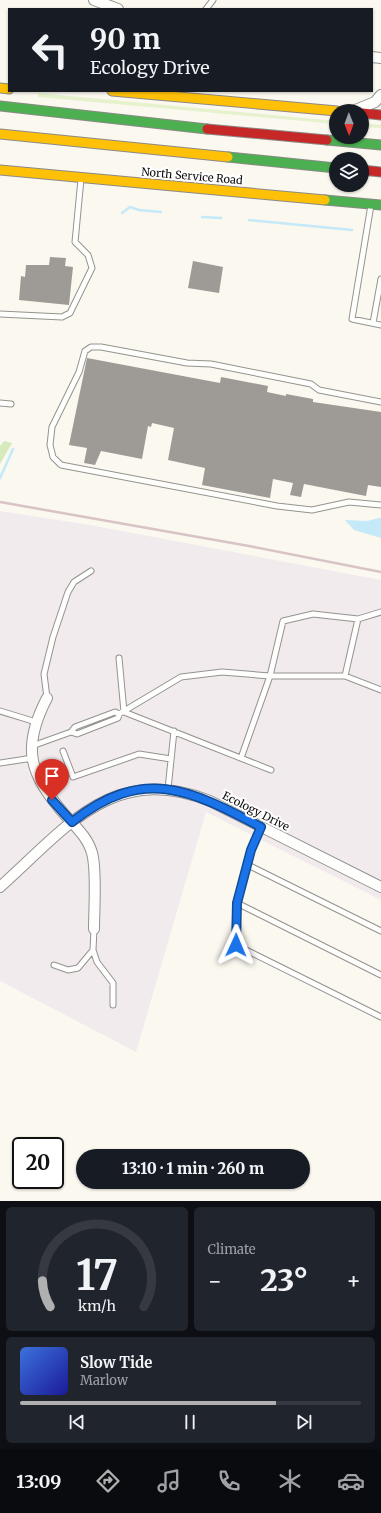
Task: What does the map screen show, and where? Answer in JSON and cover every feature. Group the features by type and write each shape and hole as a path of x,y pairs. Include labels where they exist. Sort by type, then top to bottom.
{"main road":[{"path":"123,92 329,110"},
{"path":"0,106 146,123 381,144"},
{"path":"369,114 381,115"},
{"path":"0,134 329,167"},
{"name":"North Service Road","path":"0,170 381,205"},
{"path":"369,171 381,172"}],"street":[{"path":"94,0 115,8"},
{"path":"369,104 375,102 381,95"},
{"path":"47,698 36,722 32,746 33,758 37,776 46,793 88,842 92,853 94,929"},
{"name":"Ecology Drive","path":"0,887 72,822 89,809 118,794 151,788 184,792 210,801 381,887"}],"lane":[{"path":"207,8 213,0"},
{"path":"0,314 62,317 70,314 92,268 88,255 75,242 81,178"},
{"path":"371,204 352,319 381,325"},
{"path":"372,323 381,279"},
{"path":"375,308 381,309"},
{"path":"381,402 320,390 311,384 211,364 187,363 101,347 91,347 85,351 79,372 52,427 50,445 52,457 61,465 277,506 312,510 349,502 381,505"},
{"path":"0,402 11,404"},
{"path":"47,698 44,674 53,637 68,592 74,582 91,571"},
{"path":"241,758 270,676 283,621 313,614 358,619 381,612"},
{"path":"345,676 358,619"},
{"path":"118,658 121,713"},
{"path":"121,713 181,676 222,672 270,676 345,676 381,690"},
{"path":"0,711 36,722"},
{"path":"32,746 71,732 74,726 115,712 174,731 271,770"},
{"path":"168,789 174,731"},
{"path":"63,751 73,777 139,754 171,759"},
{"path":"0,763 33,758"},
{"path":"261,827 251,850 237,903 236,945 381,1017"},
{"path":"248,865 381,931"},
{"path":"237,903 381,975"},
{"path":"94,929 93,950 97,962 113,983 112,1005"},
{"path":"54,965 68,970 78,968 93,950"}],"shaded area":[{"path":"0,511 90,525 381,580 381,900 206,812 136,1052 0,981"}],"green space":[{"path":"38,93 329,120 329,123 38,97"},
{"path":"369,124 381,125 381,128 369,127"},
{"path":"4,441 12,443 0,464 0,446"}],"water":[{"path":"381,518 381,538 354,530 345,520 367,521"}],"building":[{"path":"50,257 66,258 65,266 73,267 69,305 19,300 21,276 25,277 26,265 49,265"},
{"path":"193,261 223,267 219,293 188,288"},
{"path":"87,358 220,383 221,377 268,386 267,392 313,399 313,402 381,412 381,487 368,485 366,496 304,484 301,497 290,495 293,483 273,479 270,498 202,485 205,468 168,460 174,428 152,423 151,427 148,426 142,459 101,451 95,465 84,463 87,448 69,445"}],"waterway":[{"path":"122,213 130,207 139,210 161,212"},
{"path":"202,217 221,218"},
{"path":"249,220 352,230"},
{"path":"0,478 13,449"}],"railway":[{"path":"0,502 249,546 381,572"}],"traffic: fast":[{"path":"0,106 207,129"},
{"path":"327,140 381,145"},
{"path":"228,157 329,167"},
{"path":"325,200 381,205"}],"traffic: slow":[{"path":"0,88 8,89"},
{"path":"123,92 329,110"},
{"path":"0,134 228,157"},
{"path":"0,170 325,200"}],"traffic: jam":[{"path":"369,114 381,115"},
{"path":"207,129 327,140"},
{"path":"369,171 381,172"}],"route":[{"path":"52,800 72,822 89,809 118,794 151,788 168,789 184,792 210,801 261,827 251,850 237,903 236,945"}]}
